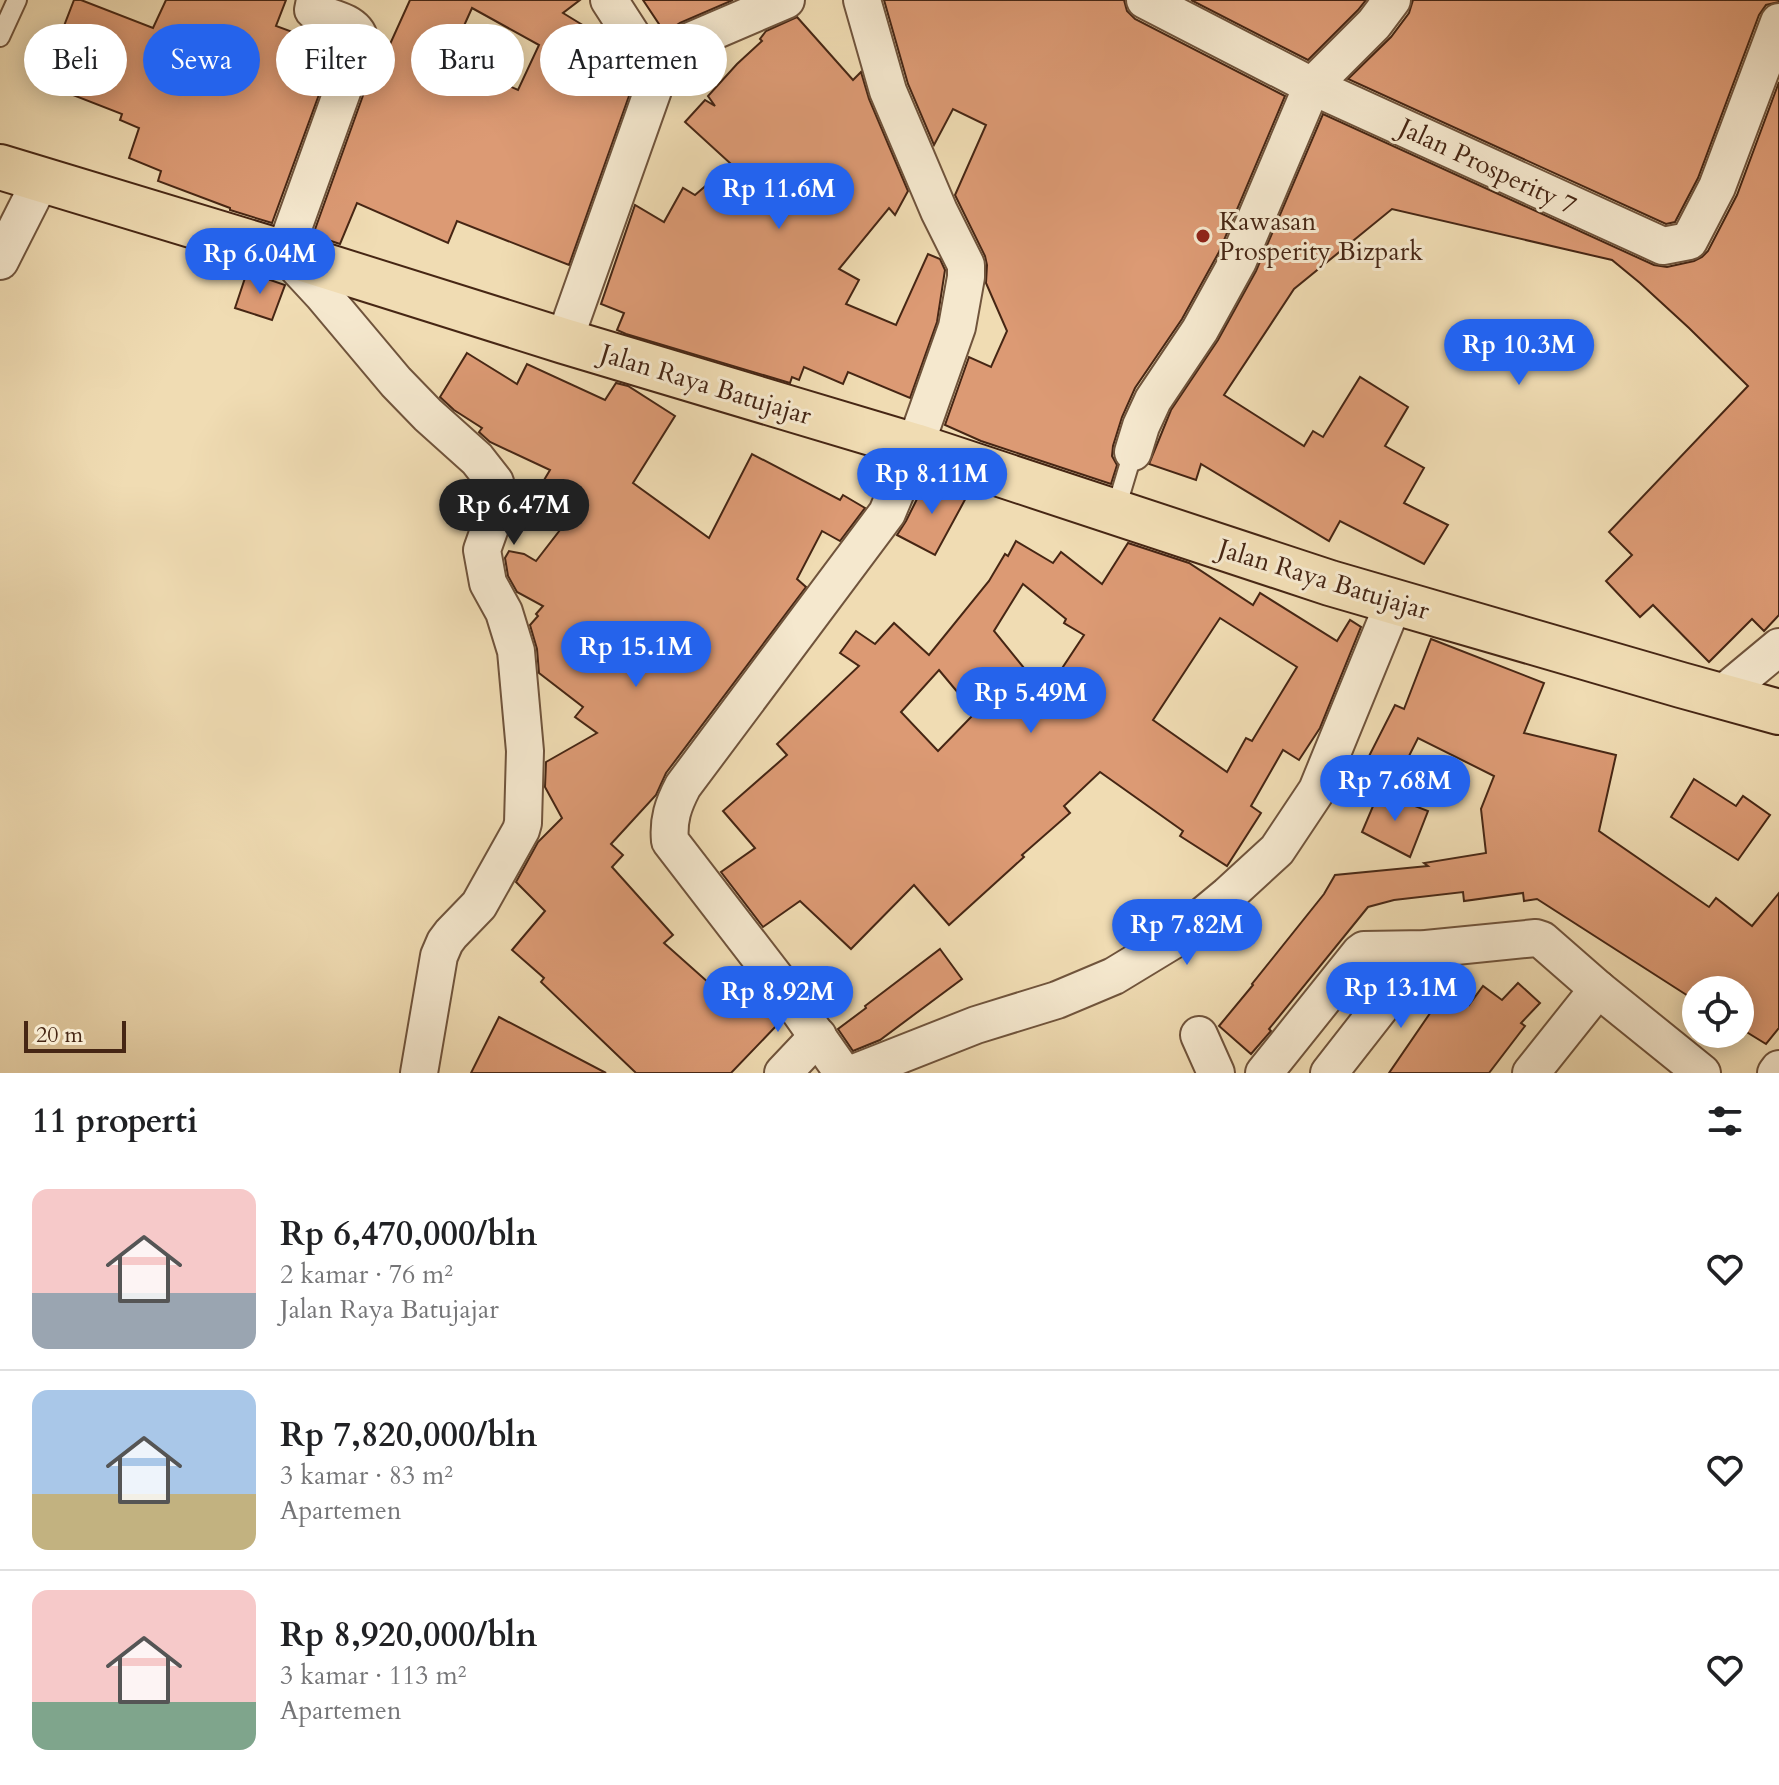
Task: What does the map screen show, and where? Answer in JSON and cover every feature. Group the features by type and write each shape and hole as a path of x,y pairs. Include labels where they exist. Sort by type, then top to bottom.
{"highway":[{"name":"Jalan Raya Batujajar","path":"0,167 915,446 1394,602 1779,712"}],"street":[{"path":"315,0 313,10 354,27 360,42 284,253 396,382 477,459 495,482 493,519 482,550 488,583 504,612 516,651 525,751 523,823 479,905 451,934 439,956 419,1073"},
{"path":"609,0 624,24"},
{"path":"727,25 786,0"},
{"path":"843,1073 781,985 670,841 668,826 683,786 887,513 915,446 957,327 967,271 888,91 862,0"},
{"name":"Jalan Prosperity 7","path":"1145,0 1312,86 1663,246 1689,241 1717,187 1779,22"},
{"path":"1133,452 1153,400 1200,330 1238,261 1312,86 1374,24 1392,0"},
{"path":"564,341 651,96"},
{"path":"0,261 41,180"},
{"path":"854,1073 976,1025 1057,1000 1114,976 1175,939 1228,895 1277,850 1317,790 1394,602"},
{"path":"1720,696 1779,647"},
{"path":"1264,1073 1360,953 1367,950 1426,949 1540,938 1702,1073"},
{"path":"1329,1073 1426,949"},
{"path":"1531,1073 1598,989"},
{"path":"1199,1035 1216,1073"},
{"path":"783,1073 818,1036"}],"lane":[{"path":"0,37 17,0"},
{"path":"1115,512 1133,452"}],"building":[{"path":"74,0 81,0 143,24 143,96 260,96 260,24 155,24 166,0 286,0 276,24 276,96 318,96 272,223 158,181 161,171 129,158 139,128 120,120 122,114 76,96 127,96 127,24 65,24"},
{"path":"410,0 580,0 563,13 581,24 540,24 540,96 629,96 569,265 457,221 448,243 357,203 340,244 313,235 363,96 395,96 395,33"},
{"path":"643,0 733,0 678,24 659,24"},
{"path":"884,0 1124,0 1127,11 1135,19 1285,96 1219,252 1182,319 1135,388 1113,446 1112,456 1117,465 1111,484 981,441 945,425 969,357 991,367 1007,331 986,283 985,256 955,195 986,125 953,109 934,145 908,84"},
{"path":"1191,0 1366,0 1308,60"},
{"path":"1413,0 1779,2 1766,5 1759,15 1698,178 1675,222 1666,224 1348,79 1391,37 1409,13"},
{"path":"797,17 853,80 861,72 869,99 908,191 895,215 889,208 839,269 859,280 846,304 896,325 928,254 940,259 945,270 937,322 910,398 848,372 843,384 804,367 799,380 792,377 790,383 626,334 617,330 624,313 601,304 635,205 664,222 683,188 695,195 731,164 685,122 705,100 715,106 708,96 727,96 727,75 762,41 760,39 766,31"},
{"path":"1779,82 1779,615 1764,631 1752,619 1709,662 1653,605 1640,617 1606,581 1632,555 1609,532 1748,386 1689,328 1612,260 1392,209 1294,289 1224,395 1304,446 1313,431 1323,437 1360,377 1408,407 1385,446 1424,468 1404,503 1448,525 1424,564 1340,521 1329,541 1201,464 1196,480 1149,464 1171,410 1218,340 1256,271 1323,114 1654,265 1667,267 1694,261 1708,251 1737,195"},
{"path":"247,272 285,285 272,320 235,308"},
{"path":"467,353 517,384 527,364 605,400 616,383 628,386 675,416 633,483 709,538 752,454 840,500 843,495 865,508 840,541 822,531 797,579 806,587 666,773 656,795 611,844 623,855 612,867 673,935 664,943 719,992 737,978 778,1024 731,1073 636,1073 541,982 544,978 512,950 545,911 516,882 538,842 562,818 545,787 546,762 597,733 575,717 583,707 539,673 537,649 530,625 543,606 517,592 508,576 505,558 509,551 536,561 570,517 534,497 550,470 490,442 479,432 482,428 440,397"},
{"path":"928,477 967,496 935,555 897,535"},
{"path":"1016,541 1053,563 1061,552 1102,584 1128,543 1189,563 1253,605 1260,593 1337,641 1350,620 1361,627 1320,728 1299,760 1283,750 1251,806 1261,813 1227,866 1180,836 1183,831 1100,772 1064,806 1070,813 949,925 914,885 851,949 800,901 763,927 721,872 755,848 723,811 787,755 777,744 859,666 840,653 856,631 875,644 894,623 929,655 989,581 1005,554 1008,556","holes":["1023,584 1066,619 1064,623 1084,635 1045,694 994,631","1220,618 1297,667 1252,741 1246,738 1227,772 1153,720","939,670 975,713 938,751 901,712"]},
{"path":"1431,639 1544,683 1524,733 1616,755 1599,831 1709,907 1716,898 1752,926 1779,893 1779,1028 1766,1044 1754,1037 1754,976 1682,976 1682,992 1537,899 1524,901 1523,893 1464,901 1463,892 1394,900 1368,907 1251,1054 1219,1026 1324,894 1335,875 1428,866 1424,863 1486,853 1481,809 1494,776 1418,738 1398,778 1366,762 1395,705 1404,709"},
{"path":"1694,779 1736,806 1743,796 1770,815 1738,860 1671,817"},
{"path":"1379,792 1428,811 1410,857 1362,832"},
{"path":"940,949 962,979 880,1040 853,1051 838,1029"},
{"path":"1518,983 1540,1003 1521,1023 1525,1026 1489,1073 1389,1073 1448,987 1469,1005 1483,986 1502,1000"},
{"path":"499,1017 606,1073 471,1073"}],"place":[{"name":"Kawasan Prosperity Bizpark","path":"1203,236"}]}
